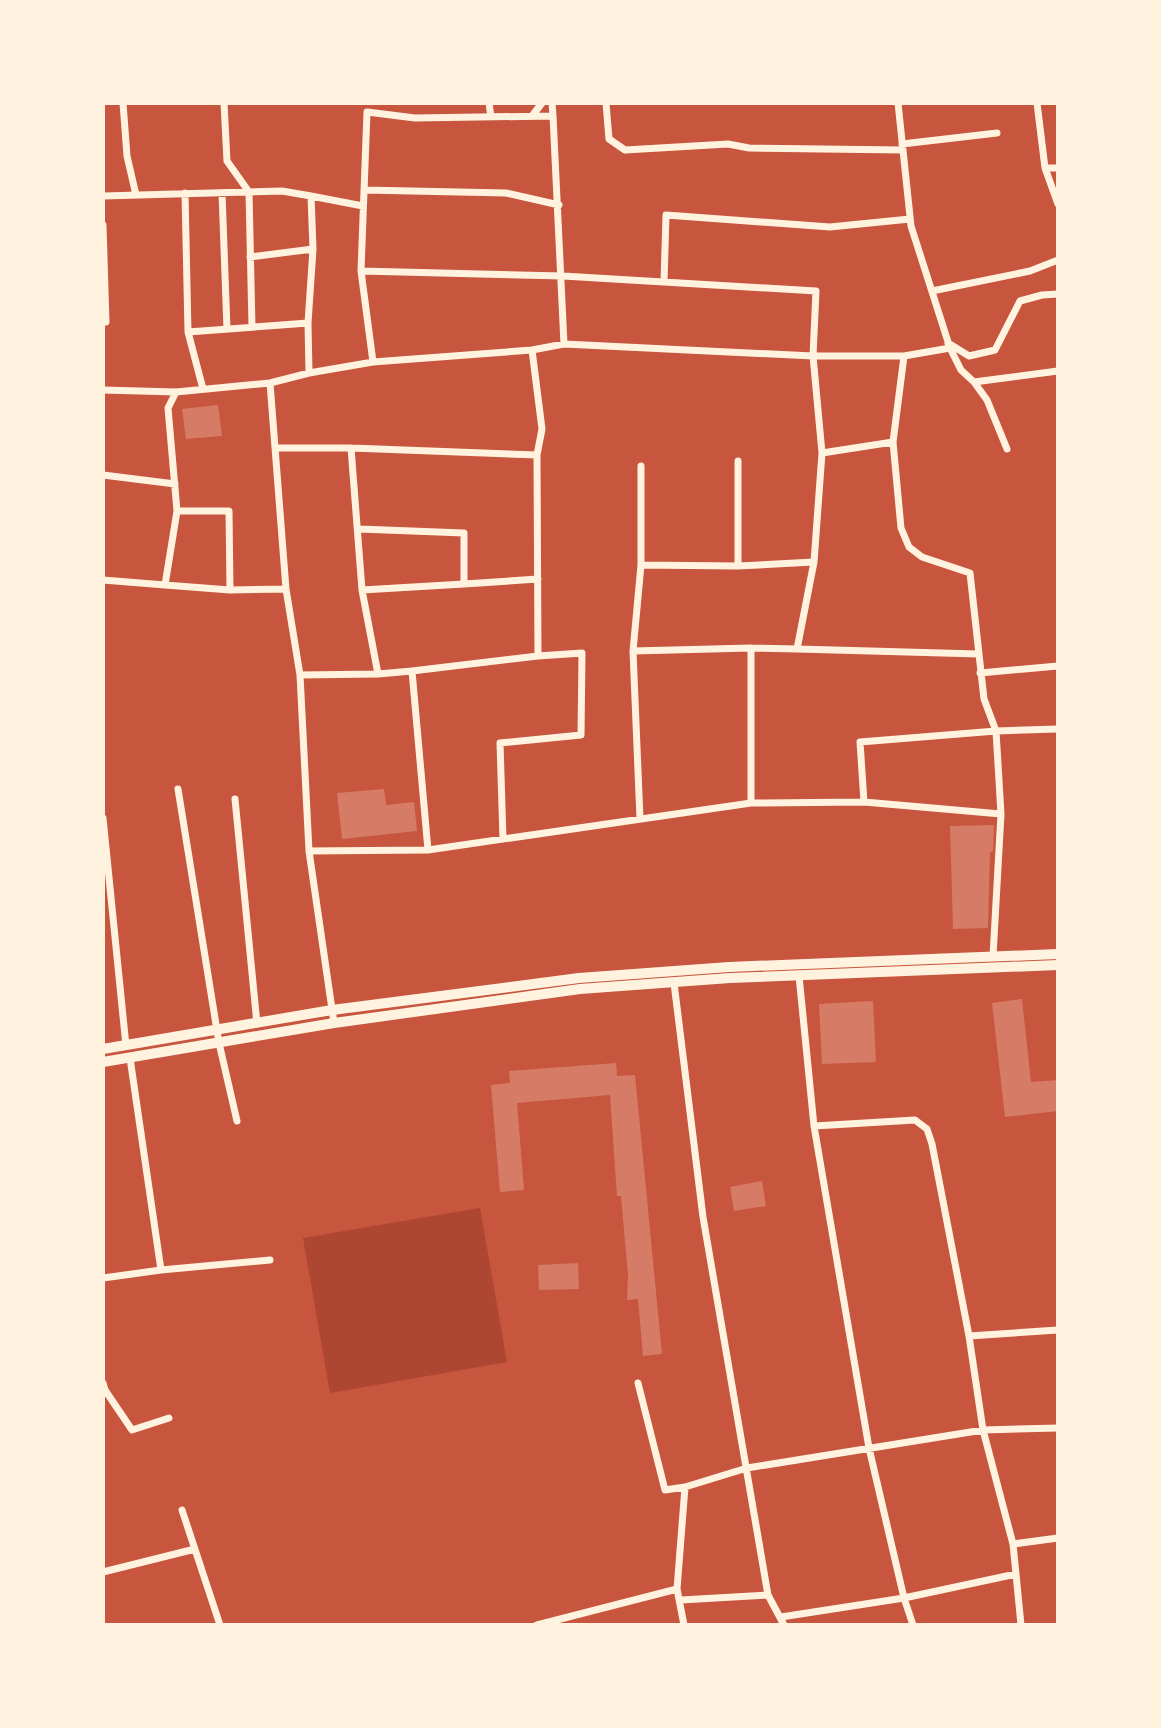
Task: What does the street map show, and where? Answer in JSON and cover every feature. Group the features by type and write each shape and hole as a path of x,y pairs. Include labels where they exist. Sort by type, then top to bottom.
{"main road":[{"path":"103,1049 332,1010 579,978 729,967 1058,954"},
{"path":"103,1062 334,1023 580,989 1058,965"}],"street":[{"path":"123,103 127,156 136,195"},
{"path":"224,103 227,161 249,192 252,327"},
{"path":"489,103 491,117"},
{"path":"532,116 542,103"},
{"path":"552,103 563,276 564,344"},
{"path":"606,103 609,139 625,149 728,144 748,148 903,147 997,134"},
{"path":"898,103 910,219 949,345 961,370 987,400 1007,449"},
{"path":"1037,103 1045,169 1058,204"},
{"path":"373,362 361,271 367,108 415,118 553,116"},
{"path":"1045,169 1058,167"},
{"path":"363,190 506,193 559,205"},
{"path":"103,196 282,191 363,206"},
{"path":"222,192 227,329"},
{"path":"185,194 188,332 203,389"},
{"path":"309,373 308,323 313,249 311,196"},
{"path":"664,282 666,215 830,228 910,219"},
{"path":"103,225 106,322 103,321"},
{"path":"250,257 313,249"},
{"path":"932,291 1030,271 1058,260"},
{"path":"361,271 563,276 816,290 813,356 822,453 814,562 797,649"},
{"path":"103,390 176,392 270,383 373,362 532,350 564,344 813,356 904,356 949,345 969,356 995,350 1020,301 1058,294"},
{"path":"188,332 308,323"},
{"path":"532,350 542,429 537,455 538,656"},
{"path":"904,356 893,442 901,528 909,547 922,557 970,573 984,699 996,731 1001,814 993,956"},
{"path":"974,382 1058,371"},
{"path":"270,383 286,589 300,675 309,851 334,1023"},
{"path":"165,585 177,511 169,408 176,392"},
{"path":"822,453 893,442"},
{"path":"277,449 351,448 537,455"},
{"path":"351,448 362,590 378,674"},
{"path":"738,461 738,566"},
{"path":"640,819 633,652 641,565 641,466"},
{"path":"103,475 175,484"},
{"path":"177,511 229,511 230,590"},
{"path":"359,529 464,533 464,584"},
{"path":"641,565 738,566 814,562"},
{"path":"362,590 538,579"},
{"path":"103,580 230,590 286,589"},
{"path":"633,652 751,648 979,654"},
{"path":"751,648 751,803"},
{"path":"300,675 378,674 582,653 581,734 499,743 503,839"},
{"path":"980,673 1058,666"},
{"path":"412,671 428,850"},
{"path":"864,802 860,742 1058,729"},
{"path":"178,789 219,1043 237,1121"},
{"path":"235,799 257,1024"},
{"path":"309,851 428,850 751,803 864,802 1001,814"},
{"path":"103,818 126,1046"},
{"path":"799,976 814,1126 869,1448 904,1598 913,1625"},
{"path":"674,983 703,1217 768,1595 782,1621 1016,1574"},
{"path":"130,1058 162,1270"},
{"path":"814,1126 915,1120 927,1129 969,1336 983,1430 1013,1544 1021,1625"},
{"path":"103,1278 270,1260"},
{"path":"969,1336 1058,1331"},
{"path":"103,1383 132,1430 169,1419"},
{"path":"638,1383 665,1490 747,1468 983,1430 1058,1428"},
{"path":"684,1487 677,1589 684,1625"},
{"path":"182,1510 220,1625"},
{"path":"1013,1544 1058,1538"},
{"path":"103,1572 195,1549"},
{"path":"537,1625 677,1589"},
{"path":"681,1600 768,1595"}],"shaded area":[{"path":"480,1208 507,1362 330,1393 303,1238"}],"building":[{"path":"218,405 222,436 186,439 182,409"},
{"path":"384,789 386,805 414,802 417,831 342,839 337,793"},
{"path":"994,825 993,851 990,852 988,928 953,929 950,826"},
{"path":"1022,999 1031,1082 1058,1080 1058,1111 1005,1117 992,1003"},
{"path":"873,1001 876,1062 822,1064 819,1004"},
{"path":"616,1063 617,1076 635,1075 662,1354 643,1356 638,1299 627,1300 628,1275 621,1196 617,1196 610,1095 517,1103 524,1190 500,1192 491,1085 510,1083 509,1071"},
{"path":"762,1181 766,1206 734,1211 730,1187"},
{"path":"578,1263 579,1289 539,1290 538,1265"}]}
